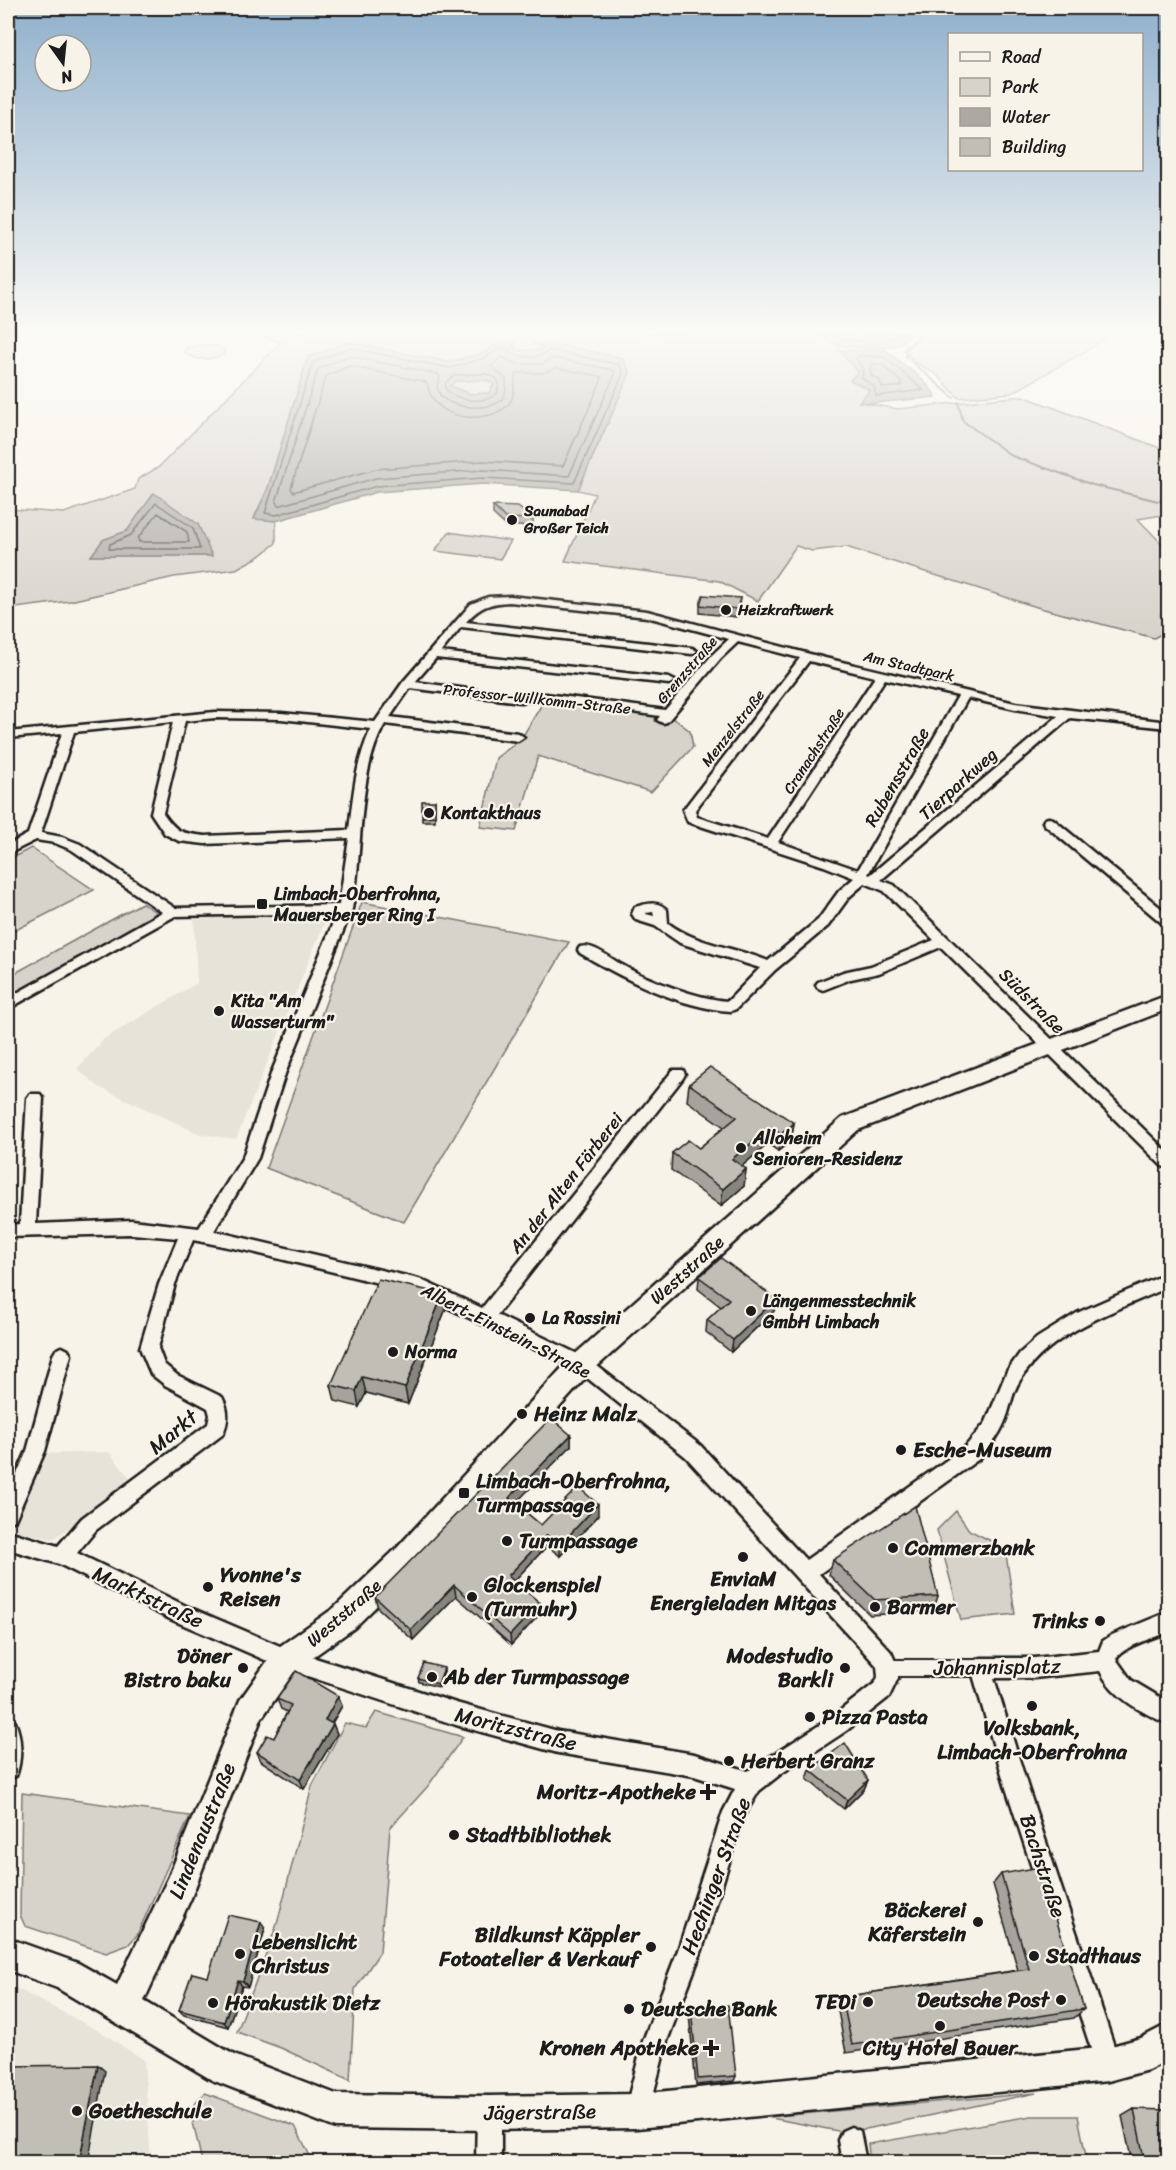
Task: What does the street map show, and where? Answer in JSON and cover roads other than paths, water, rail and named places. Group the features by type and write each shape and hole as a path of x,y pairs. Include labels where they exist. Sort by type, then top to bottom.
{"main road":[{"name":"Weststraße","path":"286,1659 315,1641 344,1618 407,1557 582,1364 850,1124 1168,1002"},
{"name":"Lindenaustraße","path":"124,2007 180,1887 250,1710 286,1659"},
{"name":"Jägerstraße","path":"8,1954 66,1975 124,2007 224,2068 336,2111 489,2113 637,2111 1107,2064 1148,2053 1168,2042"}],"street":[{"name":"Professor-Willkomm-Straße","path":"195,1234 250,1158 278,1074 345,909 350,886 361,778 368,750 380,723 407,684 475,606 497,599 572,604 647,614"},
{"name":"Am Stadtpark","path":"647,614 882,675 965,694 1068,714 1168,725"},
{"path":"459,624 692,651"},
{"name":"Grenzstraße","path":"664,718 736,637"},
{"name":"Professor-Willkomm-Straße","path":"433,654 669,681"},
{"name":"Menzelstraße","path":"692,819 689,810 807,656"},
{"name":"Cranachstraße","path":"771,844 882,675"},
{"name":"Professor-Willkomm-Straße","path":"407,684 520,699 546,697 664,718"},
{"name":"Rubensstraße","path":"865,879 965,694"},
{"name":"Tierparkweg","path":"865,879 922,840 1029,745 1068,714"},
{"path":"8,735 215,715 281,716 380,723 518,737"},
{"path":"180,718 157,813 169,831 179,837 205,840 355,834"},
{"path":"34,836 69,729"},
{"name":"Südstraße","path":"692,819 829,863 889,888 1168,1162"},
{"path":"1049,822 1168,921"},
{"path":"8,850 34,836 58,840 76,847 172,912"},
{"path":"585,950 624,973 715,1005 731,1006 770,967 823,922 844,894 865,879"},
{"path":"8,1004 172,912 345,909"},
{"path":"660,923 669,933 683,939 744,955 770,967"},
{"path":"823,984 848,975 874,970 943,941"},
{"name":"An der Alten Färberei","path":"485,1317 678,1074"},
{"path":"28,1229 35,1098"},
{"name":"Albert-Einstein-Straße","path":"8,1230 132,1227 195,1234 248,1244 419,1286 582,1364 693,1451 884,1659 888,1668"},
{"name":"Markt","path":"62,1556 89,1524 216,1430 219,1415 216,1403 171,1380 156,1369 149,1348 167,1284 195,1234"},
{"path":"804,1573 972,1453 988,1436 995,1424 1012,1377 1039,1345 1059,1331 1168,1280"},
{"path":"8,1514 13,1488 36,1451 62,1355"},
{"name":"Marktstraße","path":"8,1540 62,1556 177,1612 286,1659"},
{"path":"1168,1622 1119,1642 1110,1648 1106,1660 1119,1685 1168,1713"},
{"name":"Moritzstraße","path":"286,1659 473,1720 558,1742 694,1765 751,1784"},
{"name":"Johannisplatz","path":"888,1668 1034,1668 1106,1660"},
{"name":"Hechinger Straße","path":"637,2111 655,2041 690,1950 734,1812 751,1784 774,1765 839,1724 882,1690 888,1678 888,1668"},
{"name":"Bachstraße","path":"981,1668 1010,1767 1107,2064"},
{"path":"8,1730 8,1768"},
{"path":"489,2113 489,2163"}],"water":[{"path":"285,433 603,433 578,490 483,484 377,492 276,521 254,519 268,488"},
{"path":"154,493 198,524 212,556 91,556 103,540 127,531"}],"waterway":[{"path":"980,433 1012,456 1093,485 1158,501 1168,500"}],"place":[{"name":"Saunabad Großer Teich","path":"512,520"},
{"name":"Heizkraftwerk","path":"726,610"},
{"name":"Kontakthaus","path":"429,813"},
{"name":"Limbach-Oberfrohna, Mauersberger Ring I","path":"262,904"},
{"name":"Kita \"Am Wasserturm\"","path":"219,1011"},
{"name":"Alloheim Senioren-Residenz","path":"741,1148"},
{"name":"Längenmesstechnik GmbH Limbach","path":"751,1311"},
{"name":"La Rossini","path":"530,1318"},
{"name":"Norma","path":"393,1352"},
{"name":"Heinz Malz","path":"522,1414"},
{"name":"Esche-Museum","path":"901,1450"},
{"name":"Limbach-Oberfrohna, Turmpassage","path":"464,1493"},
{"name":"Turmpassage","path":"507,1541"},
{"name":"Commerzbank","path":"893,1548"},
{"name":"EnviaM Energieladen Mitgas","path":"743,1557"},
{"name":"Yvonne's Reisen","path":"208,1587"},
{"name":"Glockenspiel (Turmuhr)","path":"472,1597"},
{"name":"Barmer","path":"875,1607"},
{"name":"Trinks","path":"1100,1621"},
{"name":"Döner Bistro baku","path":"243,1668"},
{"name":"Modestudio Barkli","path":"845,1668"},
{"name":"Ab der Turmpassage","path":"432,1677"},
{"name":"Volksbank, Limbach-Oberfrohna","path":"1032,1706"},
{"name":"Pizza Pasta","path":"810,1717"},
{"name":"Herbert Granz","path":"729,1761"},
{"name":"Moritz-Apotheke","path":"708,1792"},
{"name":"Stadtbibliothek","path":"454,1835"},
{"name":"Bäckerei Käferstein","path":"978,1922"},
{"name":"Bildkunst Käppler Fotoatelier & Verkauf","path":"651,1947"},
{"name":"Lebenslicht Christus","path":"240,1954"},
{"name":"Stadthaus","path":"1034,1956"},
{"name":"Deutsche Post","path":"1061,2000"},
{"name":"TEDi","path":"868,2002"},
{"name":"Hörakustik Dietz","path":"213,2003"},
{"name":"Deutsche Bank","path":"629,2009"},
{"name":"City Hotel Bauer","path":"940,2026"},
{"name":"Kronen Apotheke","path":"711,2048"},
{"name":"Goetheschule","path":"77,2111"}]}
